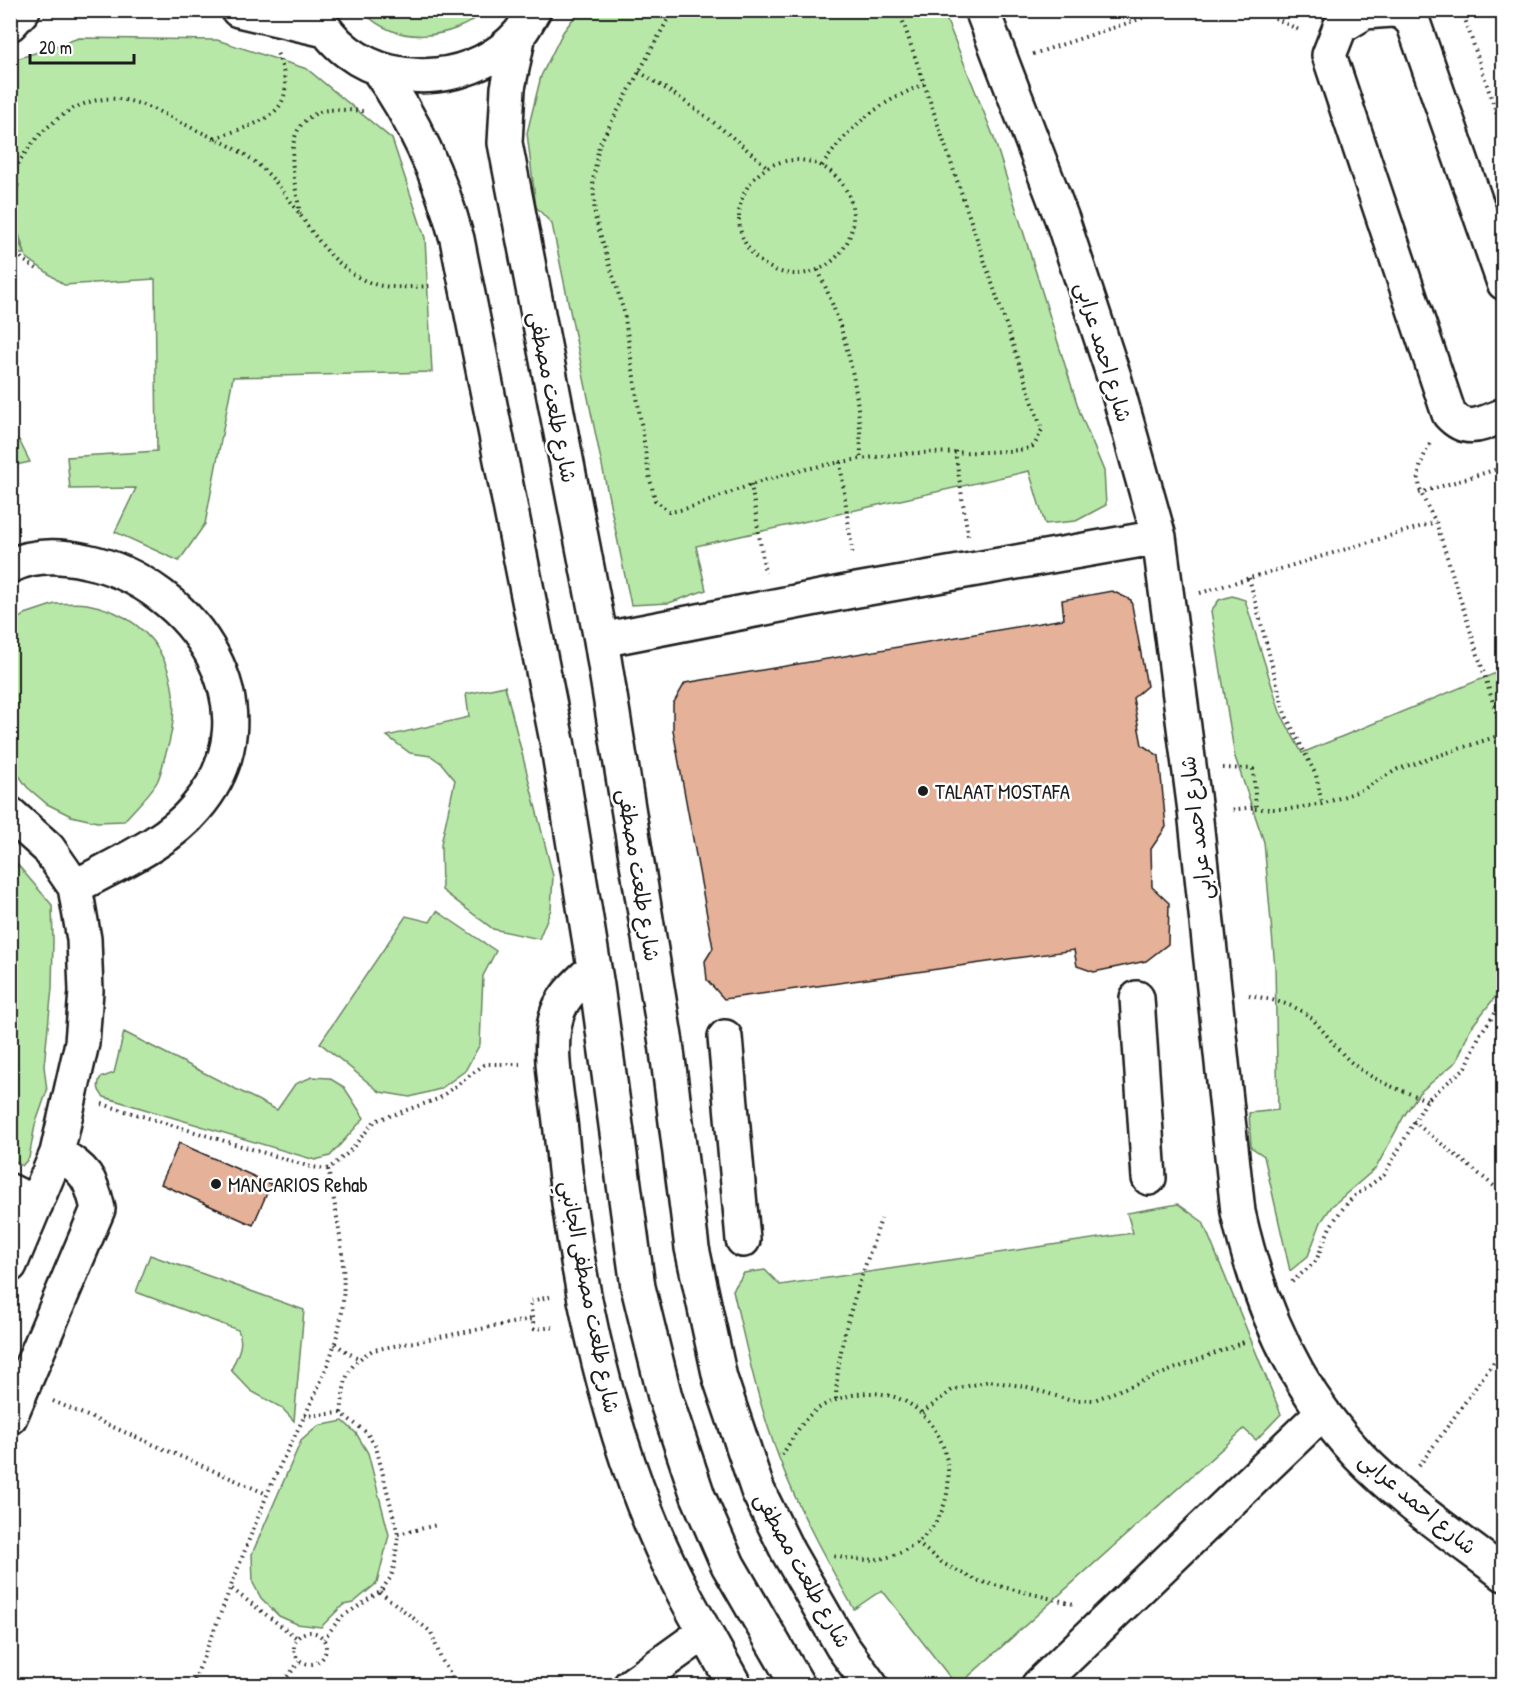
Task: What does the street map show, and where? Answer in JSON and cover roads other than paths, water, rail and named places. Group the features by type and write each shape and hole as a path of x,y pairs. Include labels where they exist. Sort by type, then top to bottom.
{"street":[{"path":"10,24 22,10"},
{"name":"شارع احمد عرابى","path":"982,10 1066,231 1114,378 1159,537 1195,811 1238,1212 1248,1258 1269,1316 1323,1412 1358,1455 1399,1493 1503,1574"},
{"path":"1503,283 1413,22 1404,13 1379,11 1340,27 1329,55 1449,414 1458,424 1478,425 1503,415"},
{"path":"250,13 319,20 348,52 377,68 415,76 453,73 489,58 526,22"},
{"name":"شارع طلعت مصطفى","path":"526,22 508,87 505,143 601,640 666,1043 692,1248 720,1378 758,1491 788,1552 842,1646 871,1686"},
{"path":"377,68 407,113 429,154 445,195 457,239 464,284 557,741 594,968 638,1287 665,1397 698,1496 728,1565 798,1686"},
{"path":"601,640 857,590 1159,537"},
{"path":"10,566 27,557 68,557 106,565 143,582 176,605 202,636 220,671 231,710 227,744 220,766 197,807 172,831 75,887"},
{"path":"10,814 48,848 75,887 84,939 86,991 82,1043 73,1095 57,1153 23,1197 10,1265"},
{"name":"شارع طلعت مصطفى الجانبي","path":"594,968 564,998 556,1017 552,1039 563,1157 585,1292 602,1376 634,1482 655,1534 735,1686"},
{"path":"1137,998 1149,1178"},
{"path":"724,1037 743,1240"},
{"path":"17,1402 98,1209 93,1185 78,1165 57,1153"},
{"path":"1038,1686 1323,1412"},
{"path":"630,1686 705,1632"}],"place":[{"name":"TALAAT MOSTAFA","path":"923,791"},
{"name":"MANCARIOS Rehab","path":"216,1184"}]}
